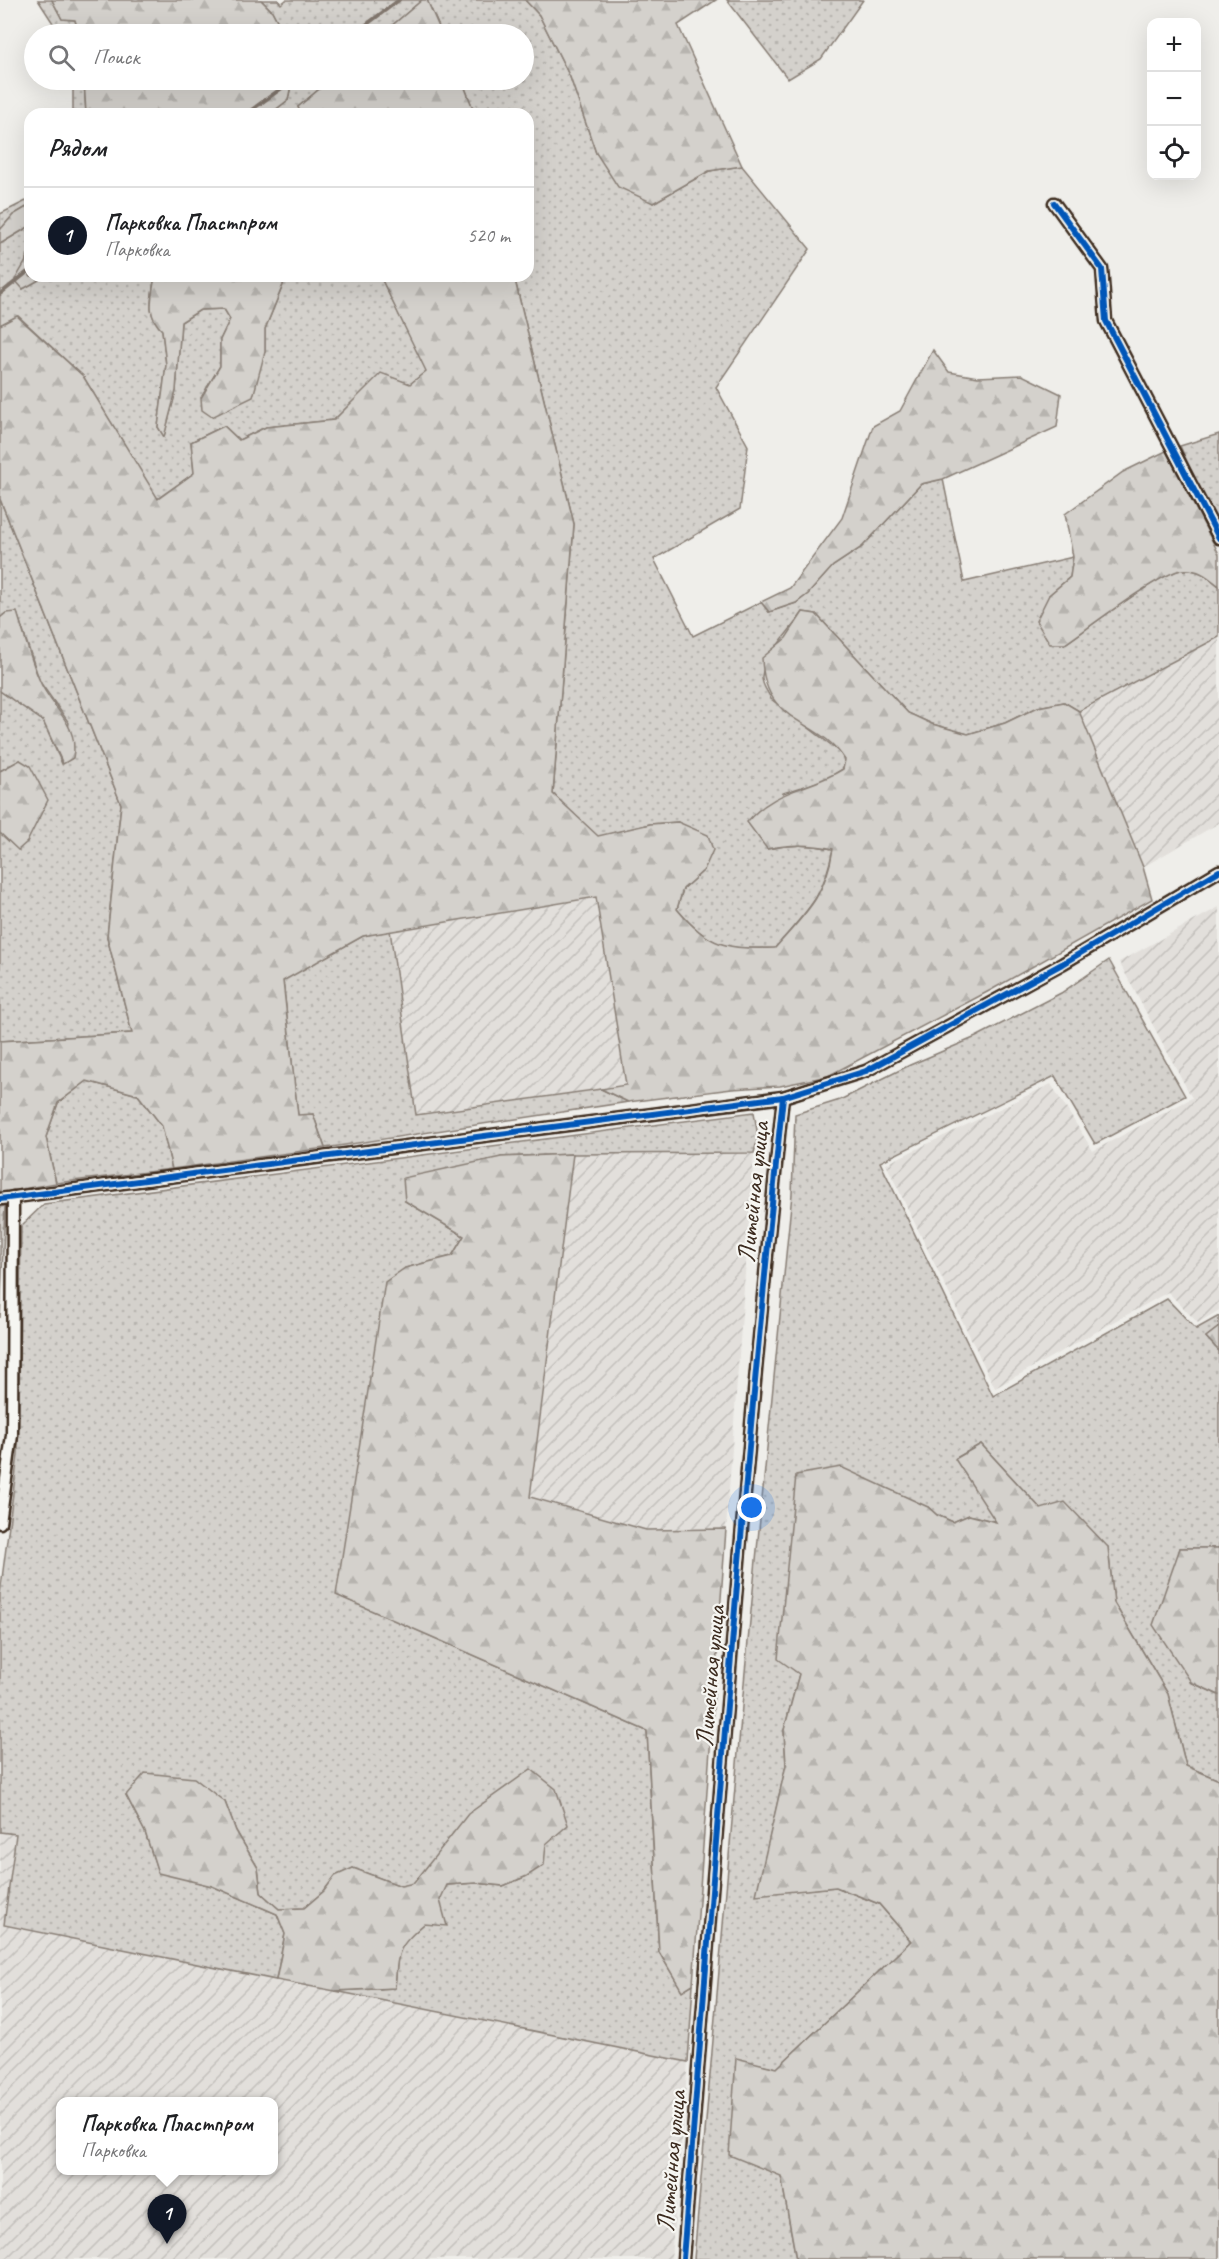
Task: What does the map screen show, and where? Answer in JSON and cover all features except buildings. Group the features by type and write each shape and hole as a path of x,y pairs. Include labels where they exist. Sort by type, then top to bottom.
{"street":[{"path":"1054,203 1102,269 1106,321 1219,538"},
{"path":"0,1199 783,1097 866,1071 1062,964 1219,872"},
{"name":"Литейная улица","path":"683,2259 726,1714 783,1097"},
{"path":"0,1523 12,1435 13,1197"}],"shaded area":[{"path":"1219,637 1219,823 1143,867 1079,711"},
{"path":"596,897 626,1085 416,1115 390,930"},
{"path":"1219,907 1219,1310 1198,1323 1168,1292 995,1388 886,1164 1051,1084 1093,1151 1192,1098 1119,962"},
{"path":"754,1153 726,1529 646,1530 530,1498 573,1154"},
{"path":"0,1832 16,1834 5,1925 688,2062 671,2259 0,2259"}],"green space":[{"path":"38,0 52,0 62,19 75,20 76,24 54,24"},
{"path":"52,0 261,0 272,11 279,24 76,24 75,20 62,19"},
{"path":"261,0 278,0 281,4 286,0 422,0 394,24 279,24 272,11"},
{"path":"422,0 427,0 438,24 394,24"},
{"path":"427,0 525,0 539,15 570,77 596,153 653,203 709,171 742,166 810,249 716,387 748,446 740,509 654,559 693,636 761,602 769,612 796,603 808,594 833,566 862,547 921,484 943,479 964,582 1073,557 1070,577 1049,595 1065,644 1142,590 1182,570 1198,572 1219,586 1219,637 1079,711 1064,702 1038,707 1005,723 968,734 932,724 908,713 816,614 803,612 768,660 762,676 763,682 771,699 839,751 845,761 843,769 827,779 783,793 767,849 800,845 833,849 829,866 819,893 775,948 731,947 720,944 700,932 677,909 683,889 704,870 678,822 650,824 598,837 553,794 574,524 515,282 534,282 534,108 473,108 466,90 534,90 534,24 438,24"},
{"path":"525,0 716,0 678,25 742,166 709,171 653,203 618,187 596,153 570,77 539,15"},
{"path":"727,0 863,0 821,59 788,79"},
{"path":"73,90 85,90 86,108 73,108"},
{"path":"85,90 290,90 288,100 278,108 86,108"},
{"path":"290,90 318,90 298,108 278,108 288,100"},
{"path":"318,90 466,90 473,108 298,108"},
{"path":"24,202 24,209 13,215 0,230 0,214"},
{"path":"24,209 24,230 0,244 0,230 13,215"},
{"path":"24,230 23,289 35,282 154,282 151,305 153,318 162,330 166,365 158,427 164,436 176,391 181,322 200,310 224,309 230,319 220,340 220,366 201,398 265,352 265,329 283,282 383,282 427,371 410,384 381,374 334,420 266,427 239,440 224,426 191,442 194,473 157,499 83,376 18,316 0,325 0,244"},
{"path":"24,264 24,282 35,282 23,289 15,280"},
{"path":"154,282 283,282 265,329 265,352 253,397 212,417 202,410 201,398 220,366 220,340 230,319 224,309 200,310 181,322 176,391 164,437 158,427 166,365 162,330 153,318 151,298"},
{"path":"383,282 515,282 574,524 553,794 598,836 650,824 678,822 708,835 713,850 704,870 683,889 677,909 699,932 720,944 744,948 775,948 813,903 830,865 833,849 800,845 767,849 747,822 769,802 843,769 845,760 834,746 782,709 772,697 765,680 762,658 786,638 803,612 816,614 908,713 932,724 968,734 1005,723 1038,707 1064,702 1079,711 1143,867 1152,899 991,990 828,1076 780,1086 732,1089 628,1102 601,1089 626,1085 596,897 363,936 283,981 298,1115 313,1114 325,1148 172,1169 162,1126 138,1095 87,1081 58,1103 46,1137 56,1183 0,1193 0,1041 132,1033 107,937 121,804 0,499 0,325 17,316 83,376 158,499 194,473 191,442 224,426 239,440 266,427 334,420 381,373 410,384 426,371"},
{"path":"933,350 949,372 978,377 1022,375 1061,394 1057,427 943,479 921,484 862,547 833,566 808,594 796,603 769,612 761,602 790,588 842,518 873,426 900,411"},
{"path":"1219,434 1219,531 1180,446"},
{"path":"1166,451 1219,554 1219,586 1207,576 1193,570 1172,573 1142,590 1065,644 1050,644 1036,621 1049,595 1070,577 1073,557 1065,514 1123,472"},
{"path":"0,499 121,804 107,937 132,1033 0,1041 0,833 19,850 20,760 0,771 0,691 43,721 62,764 69,723 40,682 17,613 6,613 0,618"},
{"path":"17,612 39,679 63,716 72,735 73,758 63,764 43,721 0,691 0,618 6,613"},
{"path":"20,760 30,766 48,800 27,842 18,850 0,833 0,771"},
{"path":"390,930 416,1115 601,1089 628,1102 325,1148 313,1114 298,1116 283,980 363,936"},
{"path":"1109,960 1185,1096 1095,1144 1055,1076 880,1162 993,1396 1167,1299 1196,1329 1219,1316 1219,1327 1206,1337 1219,1351 1219,1548 1180,1548 1190,1682 1219,1695 1219,1780 1186,1766 1168,1694 1114,1603 1108,1547 1041,1509 981,1444 956,1458 997,1522 969,1515 953,1522 937,1515 928,1507 799,1674 784,1730 786,1765 757,1894 836,1887 879,1904 911,1941 777,2068 736,2059 781,2175 796,2259 694,2259 745,1672 792,1194 795,1114 840,1100 910,1065 976,1037 1061,993"},
{"path":"87,1081 138,1095 162,1126 172,1169 56,1183 46,1137 58,1103"},
{"path":"754,1112 758,1137 754,1153 573,1154 501,1157 405,1201 464,1236 452,1256 405,1268 337,1595 647,1731 659,1952 682,1990 693,1984 688,2062 335,1991 395,1988 398,1952 406,1940 424,1924 447,1885 476,1883 503,1886 527,1876 401,1886 353,1868 335,1876 324,1891 304,1908 279,1909 261,1893 258,1868 236,1831 225,1802 126,1795 145,1832 158,1872 212,1886 277,1914 285,1934 276,1980 4,1925 16,1834 0,1832 0,1594 18,1455 21,1226 44,1204"},
{"path":"573,1154 530,1497 646,1530 726,1529 693,1984 682,1991 659,1952 647,1731 336,1595 385,1282 405,1268 452,1256 464,1236 405,1201 403,1178 501,1157"},
{"path":"5,1206 0,1318 0,1207"},
{"path":"1219,1327 1219,1351 1206,1337"},
{"path":"981,1444 1041,1509 1065,1502 1108,1547 1114,1603 1168,1694 1186,1766 1219,1780 1219,2259 796,2259 781,2176 729,2155 736,2058 777,2068 911,1941 879,1904 836,1887 756,1895 786,1765 784,1730 799,1674 778,1659 796,1475 841,1467 928,1507 937,1515 953,1522 969,1515 996,1522 955,1459"},
{"path":"1180,1548 1219,1548 1219,1695 1191,1682 1153,1625"},
{"path":"531,1769 556,1789 568,1825 546,1844 544,1865 527,1876 503,1886 476,1883 447,1885 440,1900 447,1926 424,1924 408,1939 398,1958 395,1988 335,1991 276,1980 285,1934 277,1914 212,1886 158,1873 145,1832 126,1795 145,1773 194,1778 225,1802 236,1831 258,1868 261,1893 279,1909 304,1908 324,1891 335,1876 353,1868 401,1886 414,1883 468,1814"}],"waterway":[{"path":"367,24 399,0"},
{"path":"254,108 279,90"},
{"path":"0,294 24,275"}],"cycle path":[{"path":"1054,203 1102,269 1106,321 1219,538"},
{"path":"0,1199 783,1097 866,1071 1062,964 1219,871"},
{"path":"683,2259 742,1532 783,1097"}],"place":[{"name":"Парковка Пластпром","path":"167,2244"}]}
